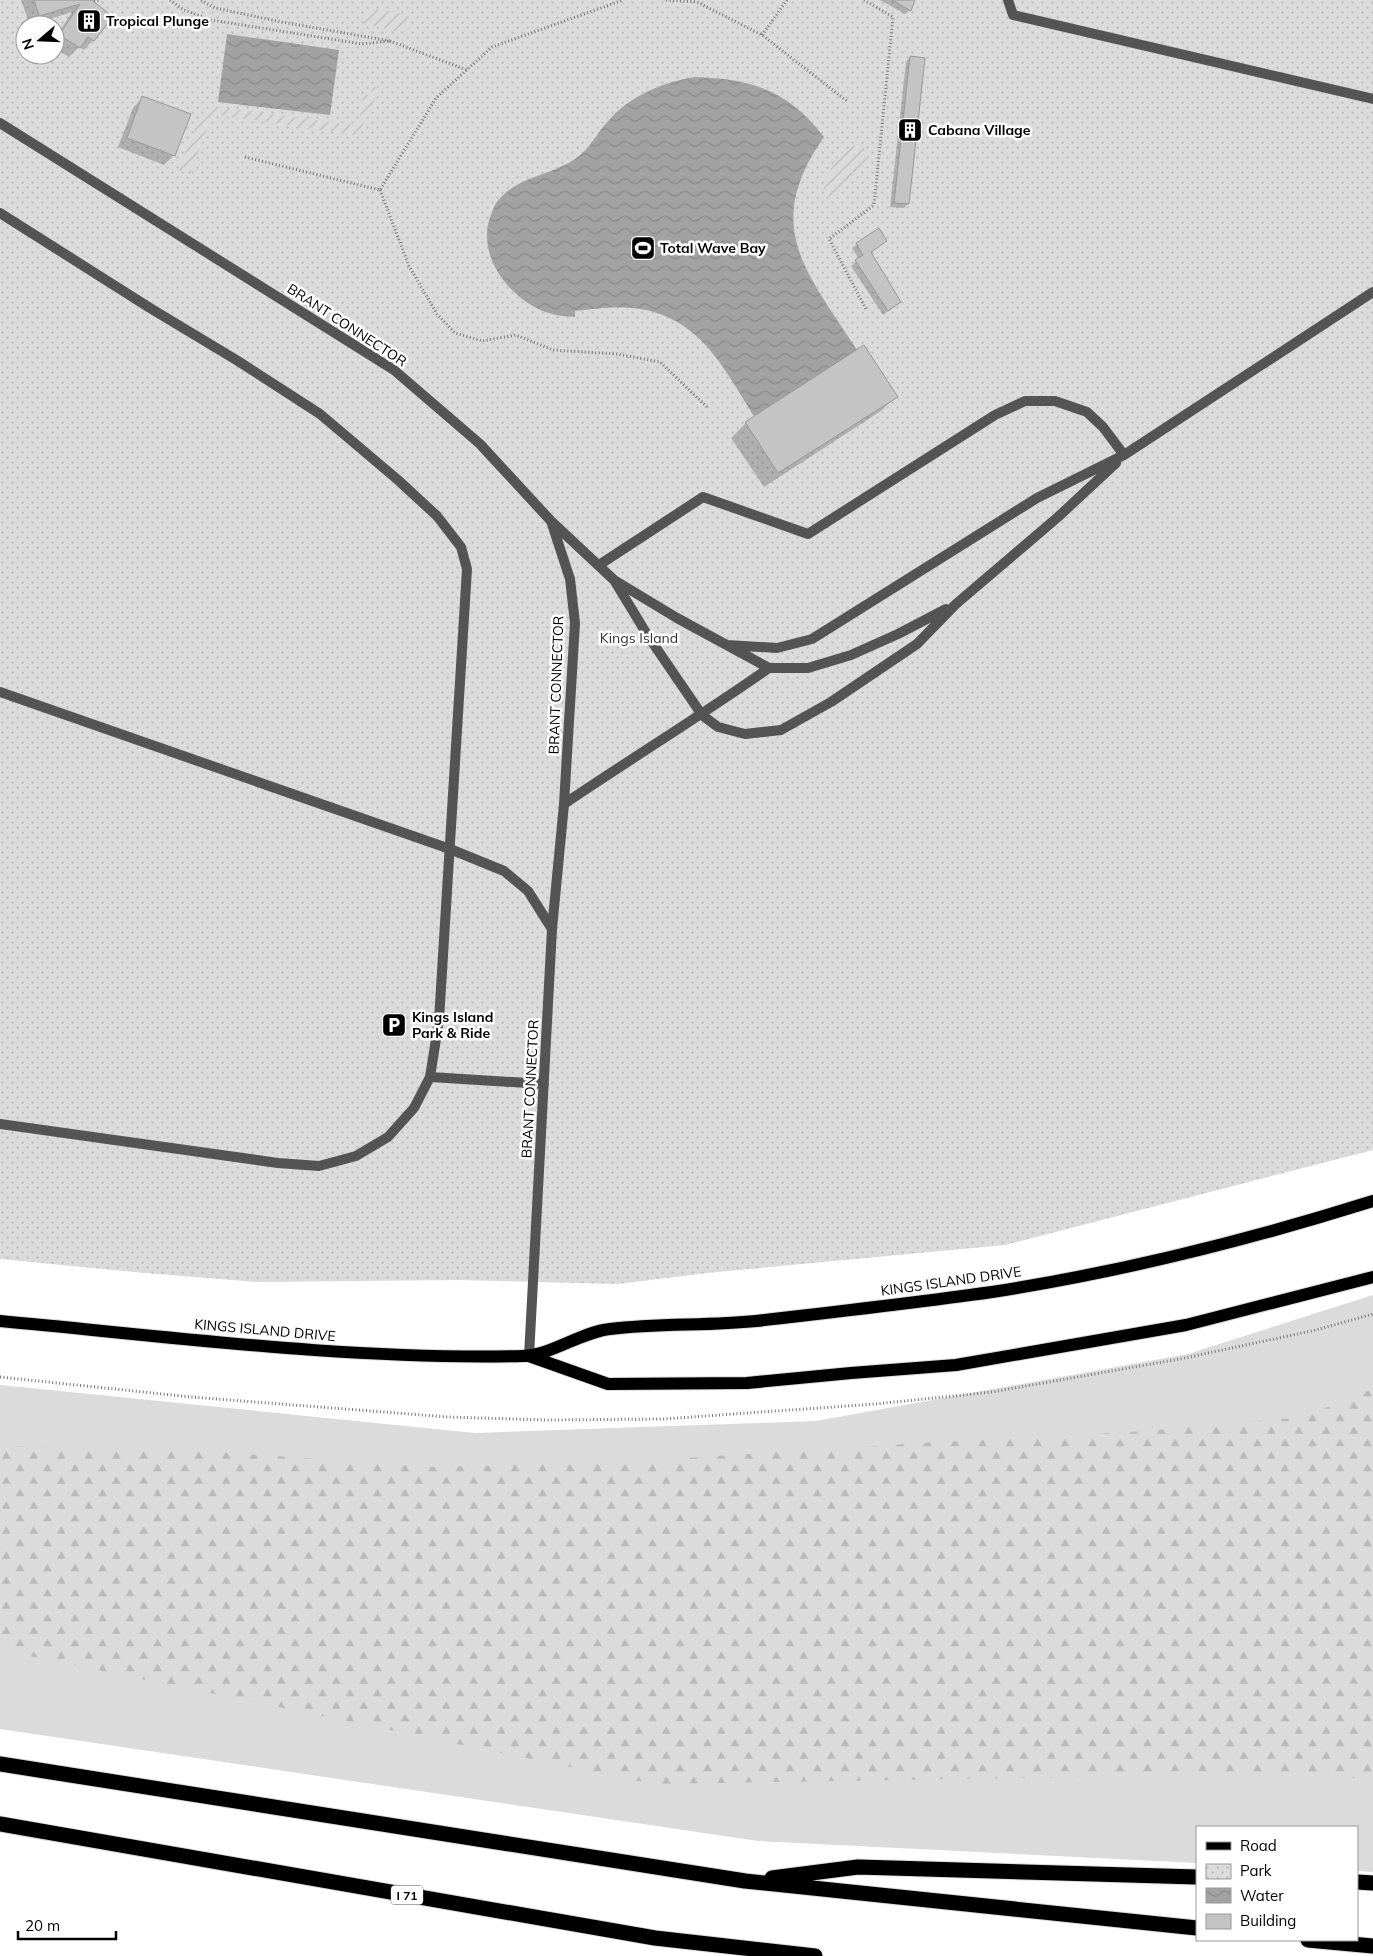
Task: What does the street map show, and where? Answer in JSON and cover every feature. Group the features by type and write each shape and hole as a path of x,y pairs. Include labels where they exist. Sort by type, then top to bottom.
{"highway":[{"path":"0,1764 746,1881 1196,1928"},
{"name":"I 71","path":"0,1824 655,1938 815,1956"},
{"path":"746,1881 858,1867 1196,1877"},
{"path":"1358,1882 1373,1883"},
{"path":"1319,1941 1373,1946"}],"main road":[{"name":"KINGS ISLAND DRIVE","path":"0,1321 327,1351 453,1356 529,1356 606,1329 750,1321 994,1291 1103,1271 1207,1248 1373,1201"},
{"name":"KINGS ISLAND DRIVE","path":"529,1356 608,1384 746,1383 956,1365 1186,1326 1373,1278"}],"lane":[{"path":"1008,0 1013,16 1373,99"},
{"name":"BRANT CONNECTOR","path":"0,122 394,370 480,444 552,521 570,579 574,623 564,804 552,929 529,1356"},
{"path":"0,213 320,414 398,480 436,516 461,547 467,569 439,1020 430,1077 414,1108 388,1137 356,1156 319,1166 278,1163 0,1124"},
{"path":"726,645 777,648 812,639 1037,498 1124,455 1373,292"},
{"path":"599,565 703,497 808,534 995,415 1025,401 1055,401 1086,412 1103,427 1124,455"},
{"path":"552,521 614,580 648,636 702,715 718,727 744,734 781,730 831,702 917,644 956,604 1058,517 1124,455"},
{"path":"614,580 769,668 808,668 851,656 956,604"},
{"path":"564,804 633,757 702,715 769,668"},
{"path":"0,692 450,849 504,871 528,892 552,929"},
{"path":"430,1077 544,1084"}],"path":[{"path":"94,2 100,0"},
{"path":"170,0 184,10 211,20 362,44 390,41"},
{"path":"201,0 215,8 390,41 467,70"},
{"path":"380,190 436,98 492,47 623,0"},
{"path":"666,0 697,2 762,35 847,101"},
{"path":"762,35 787,0"},
{"path":"864,0 893,17 874,205 829,239 867,311"},
{"path":"245,157 380,190"},
{"path":"380,190 409,266 438,314 455,333 482,342 516,335 553,350 617,354 660,362 706,407"}],"green space":[{"name":"Kings Island","path":"0,0 1373,0 1373,1150 1005,1245 707,1273 618,1284 458,1280 256,1282 0,1259"},
{"path":"368,8 404,14 410,18 411,24 407,30 400,32 364,24"},
{"path":"373,87 380,88 360,130 354,135 213,114 190,174 178,170 199,118 218,107 359,126 363,95 370,95"},
{"path":"856,145 863,147 868,155 866,166 851,177 838,197 829,196 823,188 835,162 839,156"},
{"path":"1373,1295 1373,1872 1358,1871 1358,1826 1196,1826 1196,1863 758,1841 0,1729 0,1385 475,1433 816,1421 1188,1354"},
{"path":"1373,1389 1373,1779 1271,1774 653,1784 0,1650 0,1446 162,1448 426,1467 620,1462 1147,1431 1303,1417"}],"water":[{"path":"227,34 339,50 330,115 218,102"},
{"name":"Total Wave Bay","path":"695,77 751,84 767,90 797,108 824,137 805,169 796,197 794,223 798,248 808,272 857,350 754,416 731,379 707,346 692,332 675,321 656,313 626,307 575,311 575,317 555,315 537,309 511,289 500,276 488,246 487,231 491,215 496,203 505,193 525,181 569,163 579,156 619,110 639,96 660,86"}],"building":[{"name":"Tropical Plunge","path":"34,0 92,0 113,17 94,41 88,37 80,48 65,39 65,26 80,4 39,15"},
{"path":"892,0 915,0 911,11"},
{"name":"Cabana Village","path":"910,56 925,58 909,204 894,203"},
{"path":"142,96 191,114 175,156 127,138"},
{"path":"879,228 887,241 871,252 901,302 888,311 855,260 863,255 856,243"},
{"path":"864,345 898,397 778,473 745,422"}],"place":[{"name":"Tropical Plunge","path":"89,21"},
{"name":"Cabana Village","path":"910,130"},
{"name":"Total Wave Bay","path":"643,248"},
{"name":"Kings Island Park & Ride","path":"394,1025"}]}
